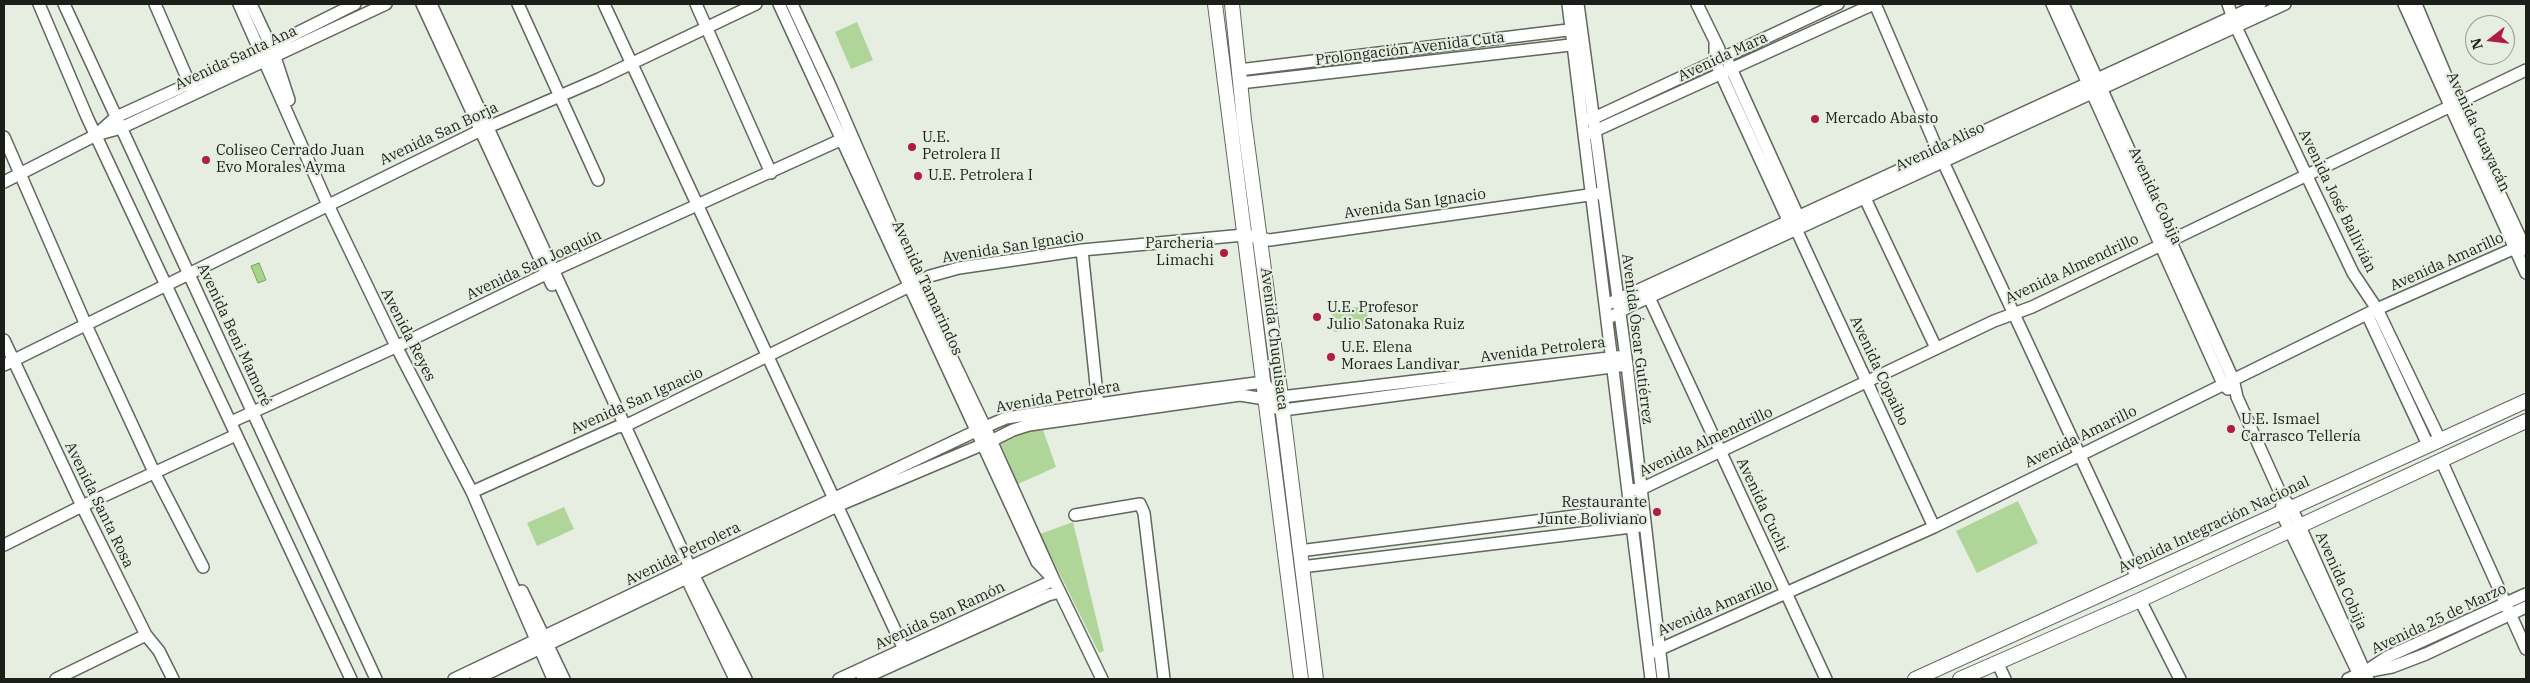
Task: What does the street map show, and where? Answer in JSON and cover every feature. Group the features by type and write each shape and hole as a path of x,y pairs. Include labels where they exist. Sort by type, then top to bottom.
{"main road":[{"name":"Avenida Chuquisaca","path":"1215,4 1301,679"},
{"name":"Avenida Chuquisaca","path":"1232,4 1244,120 1316,679"},
{"name":"Avenida Integración Nacional","path":"1915,679 2137,578 2285,505 2434,443 2526,401"},
{"path":"1960,679 2140,600 2526,421"}],"street":[{"path":"39,4 96,135 351,679"},
{"name":"Avenida Beni Mamoré","path":"64,4 376,679"},
{"path":"155,4 188,82 196,93"},
{"name":"Avenida Reyes","path":"239,4 267,54"},
{"name":"Avenida Reyes","path":"251,4 267,54 330,203 398,346 475,491 541,643 553,679"},
{"name":"Avenida Santa Ana","path":"119,122 196,93 267,54 338,7 355,4"},
{"name":"Avenida Santa Ana","path":"4,182 96,135 188,82 346,24 386,4"},
{"path":"422,4 484,129 735,679"},
{"path":"432,4 484,129"},
{"path":"518,4 598,180"},
{"path":"604,4 906,653"},
{"path":"696,4 771,173"},
{"name":"Avenida San Borja","path":"8,363 330,203 484,129 561,96 756,4"},
{"name":"Avenida Tamarindos","path":"779,4 846,137"},
{"name":"Avenida Tamarindos","path":"792,4 846,137 912,285 981,428 1037,562 1054,580 1102,679"},
{"name":"Avenida Óscar Gutiérrez","path":"1568,4 1576,29 1590,134 1603,193 1626,361 1651,679"},
{"name":"Avenida Óscar Gutiérrez","path":"1576,29 1578,4"},
{"name":"Avenida Copaibo","path":"1697,4 1794,222 1934,526"},
{"name":"Avenida Mara","path":"1588,119 1838,4"},
{"path":"1874,4 2013,314 2081,454 2137,578"},
{"name":"Avenida Mara","path":"1590,134 1874,4"},
{"name":"Avenida Cobija","path":"2052,4 2094,87 2228,382 2237,397 2360,677"},
{"name":"Avenida Cobija","path":"2063,4 2094,87"},
{"name":"Avenida José Ballivián","path":"2228,4 2234,22 2308,174 2434,443"},
{"name":"Avenida Aliso","path":"1606,306 1619,306 1647,294 1794,222 1863,193 2234,22 2246,11 2260,4"},
{"name":"Avenida Aliso","path":"2246,11 2285,4"},
{"name":"Avenida Guayacán","path":"2404,4 2523,247 2526,273"},
{"name":"Avenida Guayacán","path":"2416,4 2453,104"},
{"path":"338,7 346,24"},
{"name":"Prolongación Avenida Cuta","path":"1240,77 1576,29"},
{"name":"Prolongación Avenida Cuta","path":"1240,77 1578,44"},
{"name":"Avenida Almendrillo","path":"1635,490 1721,452 1936,348 2165,243 2526,70"},
{"path":"1229,121 1244,120"},
{"name":"Avenida Óscar Gutiérrez","path":"1590,134 1591,195 1613,362 1635,490"},
{"path":"4,137 86,325 154,472 203,567"},
{"name":"Avenida San Joaquín","path":"230,422 398,346 550,272 697,207 846,137"},
{"name":"Avenida San Ignacio","path":"475,491 621,427 930,276 959,268 1082,250 1244,235 1270,240 1603,193"},
{"path":"1863,193 1936,348"},
{"name":"Avenida Amarillo","path":"1648,654 1786,594 1934,526 2372,311 2523,247"},
{"path":"1082,250 1098,404"},
{"name":"Avenida Cuchi","path":"1647,294 1826,679"},
{"name":"Avenida Aliso","path":"1608,318 1619,306"},
{"name":"Avenida Santa Rosa","path":"4,340 8,363 146,635 159,651 174,679"},
{"name":"Avenida Petrolera","path":"835,502 1029,425 1240,395 1265,399 1273,407 1282,404 1626,361"},
{"path":"1264,382 1282,404"},
{"name":"Avenida Petrolera","path":"454,679 541,643 835,502 981,428 1006,418 1135,398 1264,382"},
{"path":"1135,398 1136,411"},
{"path":"4,545 82,506 236,435"},
{"path":"2441,460 2526,649"},
{"path":"1075,515 1140,504 1144,513 1164,679"},
{"path":"1299,551 1637,508"},
{"path":"1301,567 1639,526"},
{"name":"Avenida Óscar Gutiérrez","path":"1639,526 1660,649 1663,679"},
{"path":"688,573 746,679"},
{"name":"Avenida San Ramón","path":"862,679 906,653 1054,580"},
{"name":"Avenida San Ramón","path":"839,679 1048,595 1060,592"},
{"name":"Avenida 25 de Marzo","path":"2509,609 2526,594"},
{"path":"2140,600 2180,679"},
{"name":"Avenida 25 de Marzo","path":"2360,677 2387,657 2509,609 2526,607"},
{"path":"56,679 146,635"},
{"name":"Avenida Reyes","path":"541,643 564,679"},
{"name":"Avenida Petrolera","path":"476,679 541,643"},
{"path":"1997,662 2005,679"}],"shaded area":[{"path":"857,22 873,60 851,69 835,32"},
{"path":"259,263 266,280 258,283 251,266"},
{"path":"1366,306 1369,328 1334,332 1331,310"},
{"path":"1042,427 1056,467 1018,484 1000,442 1015,433"},
{"path":"2018,501 2038,543 1977,573 1956,531"},
{"path":"564,507 574,529 537,546 527,523"},
{"path":"1073,522 1104,651 1099,653 1040,534"}],"place":[{"name":"Mercado Abasto","path":"1815,119"},
{"name":"U.E. Petrolera II","path":"912,147"},
{"name":"Coliseo Cerrado Juan Evo Morales Ayma","path":"206,160"},
{"name":"U.E. Petrolera I","path":"918,176"},
{"name":"Parcheria Limachi","path":"1224,253"},
{"name":"U.E. Profesor Julio Satonaka Ruiz","path":"1317,317"},
{"name":"U.E. Elena Moraes Landivar","path":"1331,357"},
{"name":"U.E. Ismael Carrasco Tellería","path":"2231,429"},
{"name":"Restaurante Junte Boliviano","path":"1657,512"}]}
